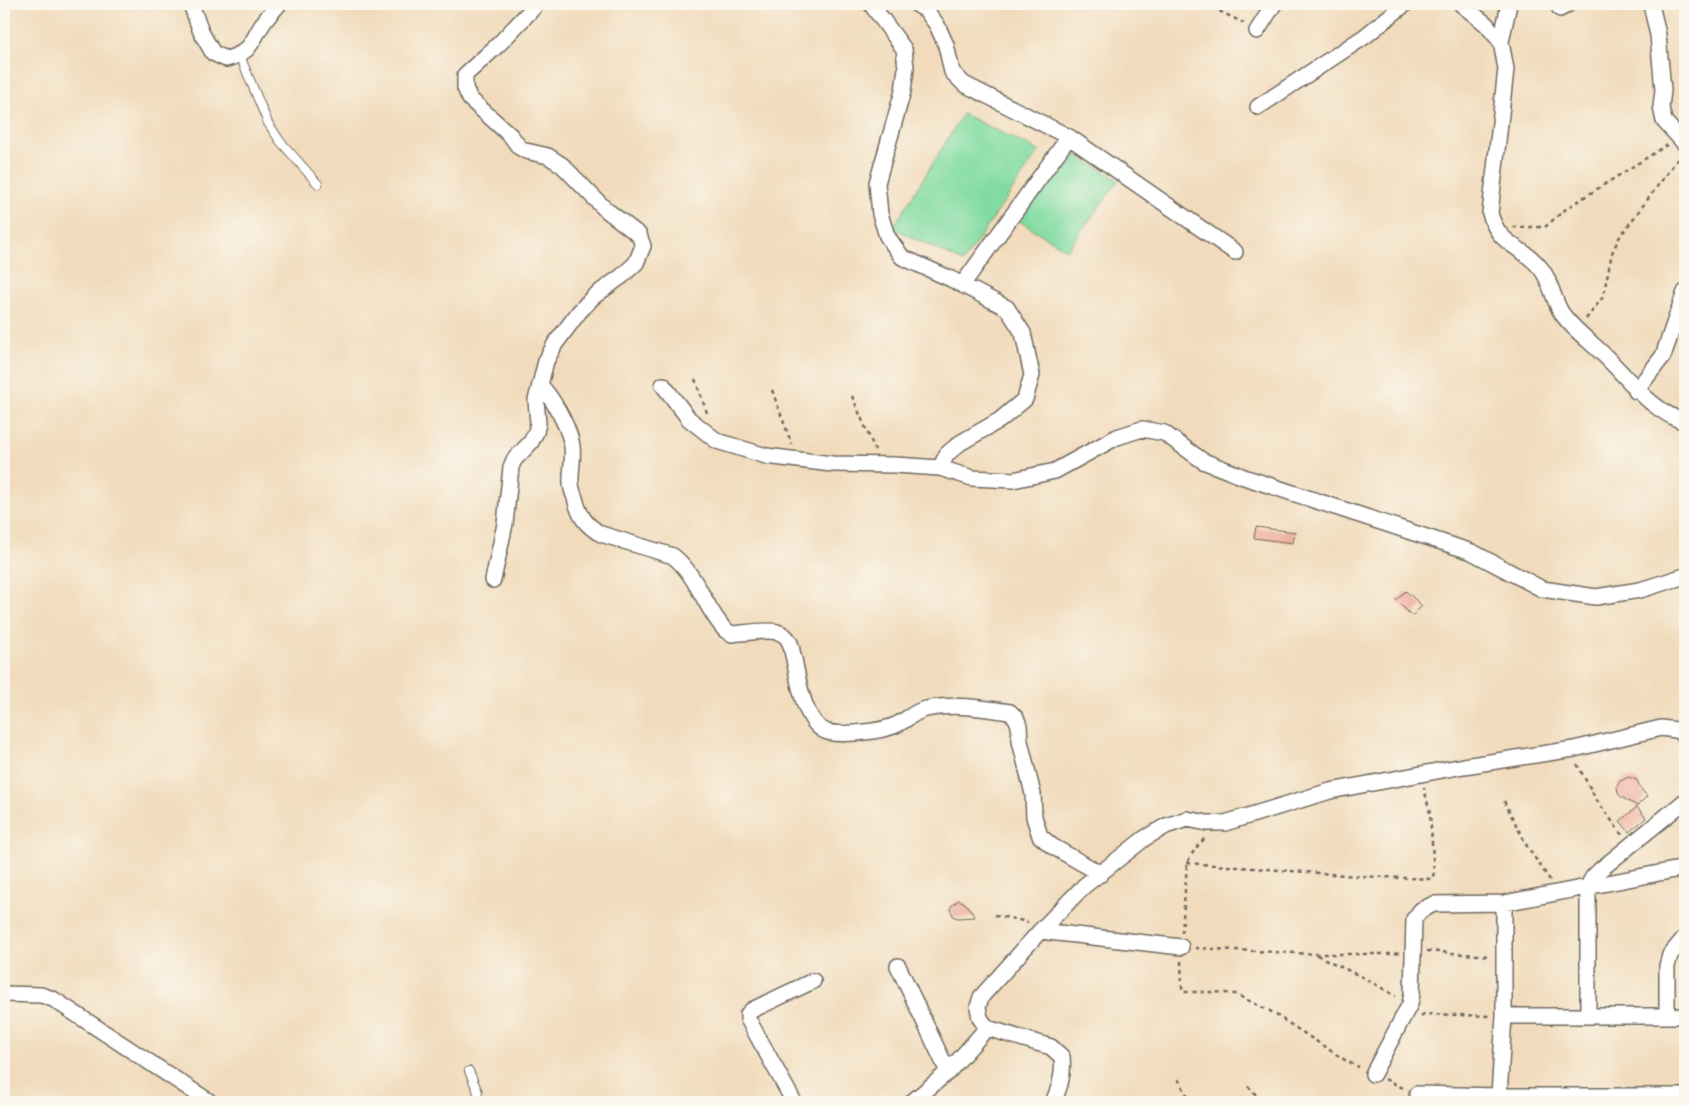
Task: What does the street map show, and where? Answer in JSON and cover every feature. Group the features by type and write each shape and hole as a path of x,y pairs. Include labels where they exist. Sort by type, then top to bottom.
{"street":[{"path":"191,4 201,32 213,53 226,59 240,56 254,42 264,22 279,4"},
{"path":"493,580 504,524 511,467 514,460 531,442 536,432 538,423 536,400 546,361 555,344 593,297 622,276 636,263 643,246 640,235 605,209 562,165 548,156 522,149 466,93 465,75 499,44 535,4"},
{"path":"871,4 904,49 906,68 903,91 877,183 880,214 888,236 902,256 1007,308 1023,334 1032,375 1025,400 1000,420 960,443 947,454 940,468"},
{"path":"916,4 926,10 937,25 946,45 952,72 964,84 1069,137 1235,252"},
{"path":"1257,31 1274,4"},
{"path":"1258,107 1364,37 1406,4"},
{"path":"1461,4 1486,24 1501,42"},
{"path":"1508,4 1501,42 1506,69 1490,213 1493,224 1498,233 1512,246 1530,258 1543,271 1561,311 1636,391 1670,416 1685,422"},
{"path":"1651,4 1658,34 1662,114 1681,146"},
{"path":"962,285 1069,137"},
{"path":"1636,391 1663,356 1685,292"},
{"path":"540,385 548,392 572,442 571,484 578,512 592,529 601,534 673,556 681,563 726,630 732,634 775,631 788,638 792,647 801,694 806,709 814,722 824,731 847,732 888,728 923,709 929,708 953,707 1010,712 1016,718 1019,725 1020,741 1033,794 1034,817 1040,836 1052,846 1101,874"},
{"path":"663,385 689,419 717,441 766,456 832,464 940,468 972,478 1013,480 1055,471 1117,437 1142,430 1164,433 1203,461 1244,477 1472,552 1542,589 1596,597 1640,590 1685,576"},
{"path":"1052,1102 1059,1090 1063,1068 1062,1057 1051,1047 987,1028 980,1018 978,1007 981,997 1042,929 1084,886 1146,838 1166,826 1187,819 1207,823 1225,823 1330,791 1464,766 1574,749 1661,728 1676,730 1685,735"},
{"path":"1588,1016 1588,886 1600,870 1685,801"},
{"path":"1373,1074 1410,1004 1412,994 1414,920 1421,910 1434,904 1504,903 1685,868"},
{"path":"1500,1096 1504,1016 1504,903"},
{"path":"1042,929 1181,947"},
{"path":"1667,1016 1667,966 1670,955 1685,937"},
{"path":"898,966 948,1072"},
{"path":"793,1102 748,1019 748,1014 752,1010 812,981"},
{"path":"4,994 41,995 53,999 210,1102"},
{"path":"1504,1016 1685,1016"},
{"path":"912,1102 948,1072 987,1028"},
{"path":"1417,1094 1685,1096"}],"lane":[{"path":"240,56 268,123 280,141 318,184"},
{"path":"469,1072 478,1092 476,1102"}],"path":[{"path":"1205,4 1257,31"},
{"path":"1498,233 1509,227 1545,227 1567,208 1681,146"},
{"path":"1578,330 1603,297 1612,253 1619,238 1681,146"},
{"path":"695,379 707,415"},
{"path":"772,390 798,460"},
{"path":"852,396 881,465"},
{"path":"1576,762 1596,800 1630,846"},
{"path":"1187,863 1358,876 1432,879 1434,873 1430,813 1423,787"},
{"path":"1504,801 1528,848 1553,884 1547,894"},
{"path":"1225,823 1206,837 1195,849 1187,863 1181,947 1182,987 1184,992 1235,994 1270,1011 1348,1062 1417,1094"},
{"path":"995,915 1042,929"},
{"path":"1181,947 1315,954 1390,954 1412,950 1504,956"},
{"path":"1315,954 1414,1006 1412,1019 1416,1019 1424,1014 1504,1016"},
{"path":"1178,1078 1190,1102"},
{"path":"1248,1086 1262,1102"}],"green space":[{"path":"963,114 1039,151 963,262 893,228"},
{"path":"1070,152 1119,180 1067,250 1019,221"}],"building":[{"path":"1256,527 1295,532 1293,543 1254,538"},
{"path":"1406,591 1422,606 1412,616 1396,600"},
{"path":"1628,777 1637,780 1647,796 1637,806 1621,797 1618,793 1617,787 1619,782"},
{"path":"1637,807 1646,818 1629,832 1620,821"},
{"path":"959,900 966,904 975,917 954,917 950,909"}]}
